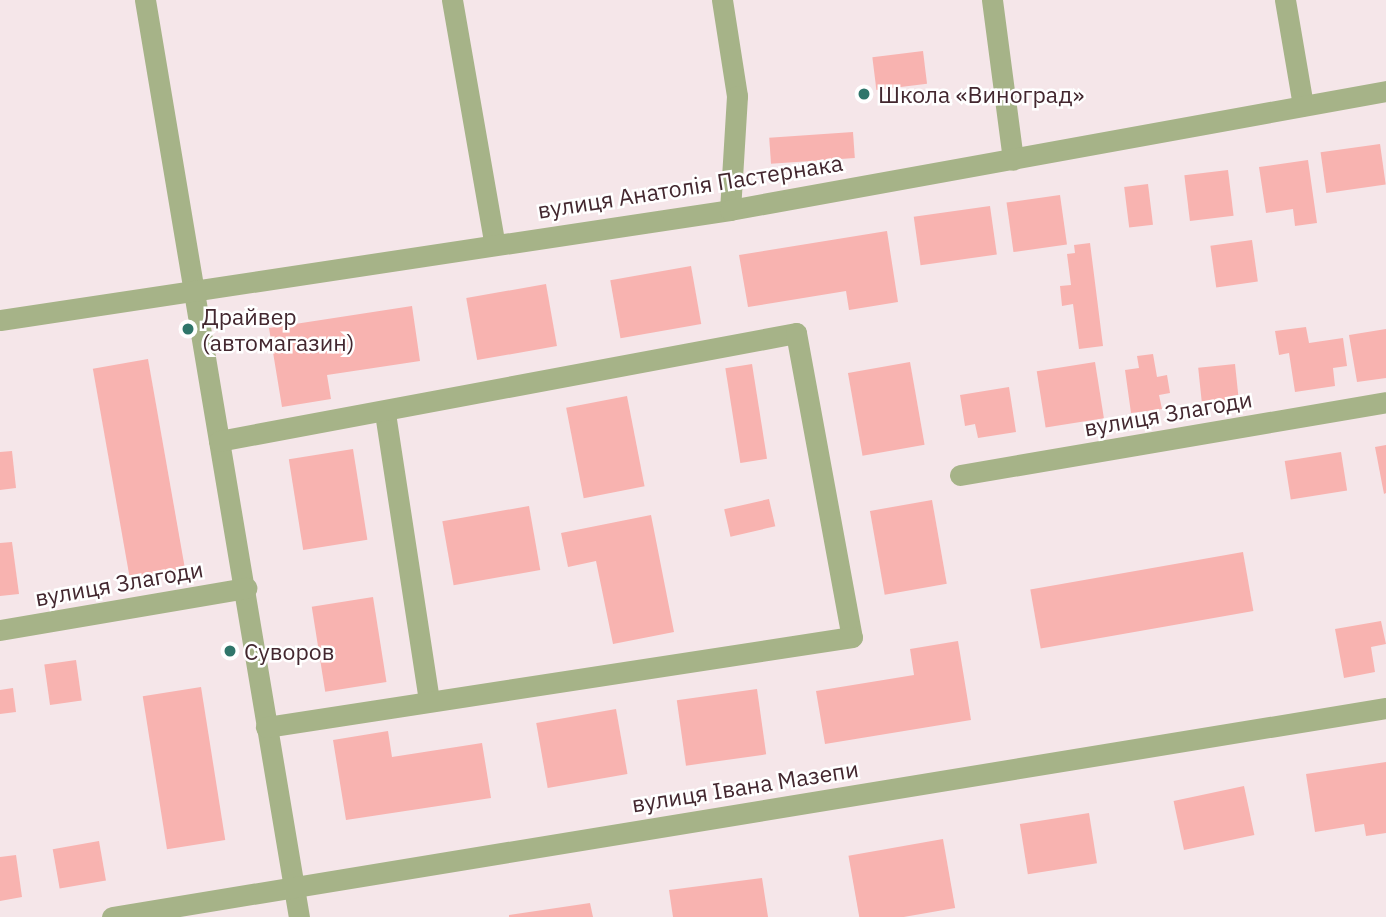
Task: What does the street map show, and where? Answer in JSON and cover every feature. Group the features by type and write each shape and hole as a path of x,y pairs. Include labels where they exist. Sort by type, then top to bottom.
{"street":[{"path":"145,0 246,588 266,727 299,917"},
{"path":"452,0 494,241"},
{"path":"722,0 737,96 730,210"},
{"path":"992,0 1013,160"},
{"path":"1285,0 1303,105"},
{"name":"вулиця Анатолія Пастернака","path":"0,320 494,241 730,210 1386,91"},
{"path":"219,441 385,413 796,333 852,637 266,727"},
{"name":"вулиця Злагоди","path":"960,475 1386,402"},
{"path":"385,413 429,701"},
{"name":"вулиця Злагоди","path":"0,630 246,588"},
{"name":"вулиця Івана Мазепи","path":"112,917 1386,708"}],"building":[{"path":"923,51 927,84 876,90 872,57"},
{"path":"853,132 855,158 771,164 769,138"},
{"path":"1380,144 1386,185 1326,193 1321,152"},
{"path":"1308,160 1317,223 1295,226 1293,209 1266,213 1259,167"},
{"path":"1228,170 1234,216 1190,221 1184,175"},
{"path":"1148,184 1153,225 1129,228 1124,187"},
{"path":"1060,195 1067,245 1013,252 1007,203"},
{"path":"990,206 997,255 921,265 914,217"},
{"path":"887,231 898,302 849,310 846,291 748,307 739,255"},
{"path":"1252,240 1258,282 1216,287 1210,246"},
{"path":"1090,243 1103,346 1079,349 1073,304 1062,306 1060,286 1071,285 1067,254 1075,253 1074,245"},
{"path":"691,266 701,324 620,338 610,280"},
{"path":"546,284 557,346 477,360 466,298"},
{"path":"412,306 420,361 327,375 331,399 282,407 269,328"},
{"path":"1306,327 1309,343 1343,338 1347,366 1333,368 1335,386 1295,392 1289,353 1279,355 1275,331"},
{"path":"1386,329 1386,378 1357,382 1349,335"},
{"path":"1153,354 1157,377 1167,375 1170,393 1159,395 1162,409 1131,413 1125,370 1139,368 1137,356"},
{"path":"148,359 186,573 131,582 93,369"},
{"path":"910,362 925,445 863,456 848,373"},
{"path":"1095,362 1104,418 1046,428 1037,371"},
{"path":"752,364 767,459 740,463 725,368"},
{"path":"1235,364 1239,402 1202,406 1198,368"},
{"path":"1009,387 1016,432 978,438 975,424 965,426 960,395"},
{"path":"627,396 645,486 584,498 566,408"},
{"path":"1386,445 1386,493 1384,494 1375,447"},
{"path":"353,449 367,540 303,550 289,459"},
{"path":"12,451 16,488 0,490 0,452"},
{"path":"1341,452 1347,491 1291,499 1285,461"},
{"path":"769,499 775,526 730,537 724,509"},
{"path":"932,500 947,584 885,595 870,511"},
{"path":"529,506 540,570 454,585 442,521"},
{"path":"651,515 674,632 613,644 596,561 568,567 561,533"},
{"path":"12,542 19,594 0,596 0,543"},
{"path":"1243,552 1253,611 1041,649 1030,590"},
{"path":"373,597 386,682 325,692 312,607"},
{"path":"1381,621 1386,644 1371,647 1375,672 1344,678 1335,629"},
{"path":"958,641 971,720 825,744 816,691 914,675 910,649"},
{"path":"76,660 82,701 50,705 44,664"},
{"path":"201,687 225,840 167,849 143,696"},
{"path":"13,688 16,712 0,714 0,690"},
{"path":"757,689 766,754 686,766 677,700"},
{"path":"616,709 627,774 548,788 536,723"},
{"path":"388,731 392,757 482,743 491,798 346,820 333,740"},
{"path":"1386,762 1386,833 1366,836 1364,824 1315,832 1306,774"},
{"path":"1244,786 1254,835 1184,850 1174,801"},
{"path":"1089,813 1097,863 1028,874 1020,824"},
{"path":"943,839 955,908 904,917 859,917 848,856"},
{"path":"99,841 106,880 60,889 53,849"},
{"path":"16,855 22,897 0,901 0,857"},
{"path":"762,878 768,917 673,917 669,890"},
{"path":"590,903 593,917 509,917 509,915"}],"place":[{"name":"Школа «Виноград»","path":"864,94"},
{"name":"Драйвер (автомагазин)","path":"188,329"},
{"name":"Суворов","path":"230,651"}]}
